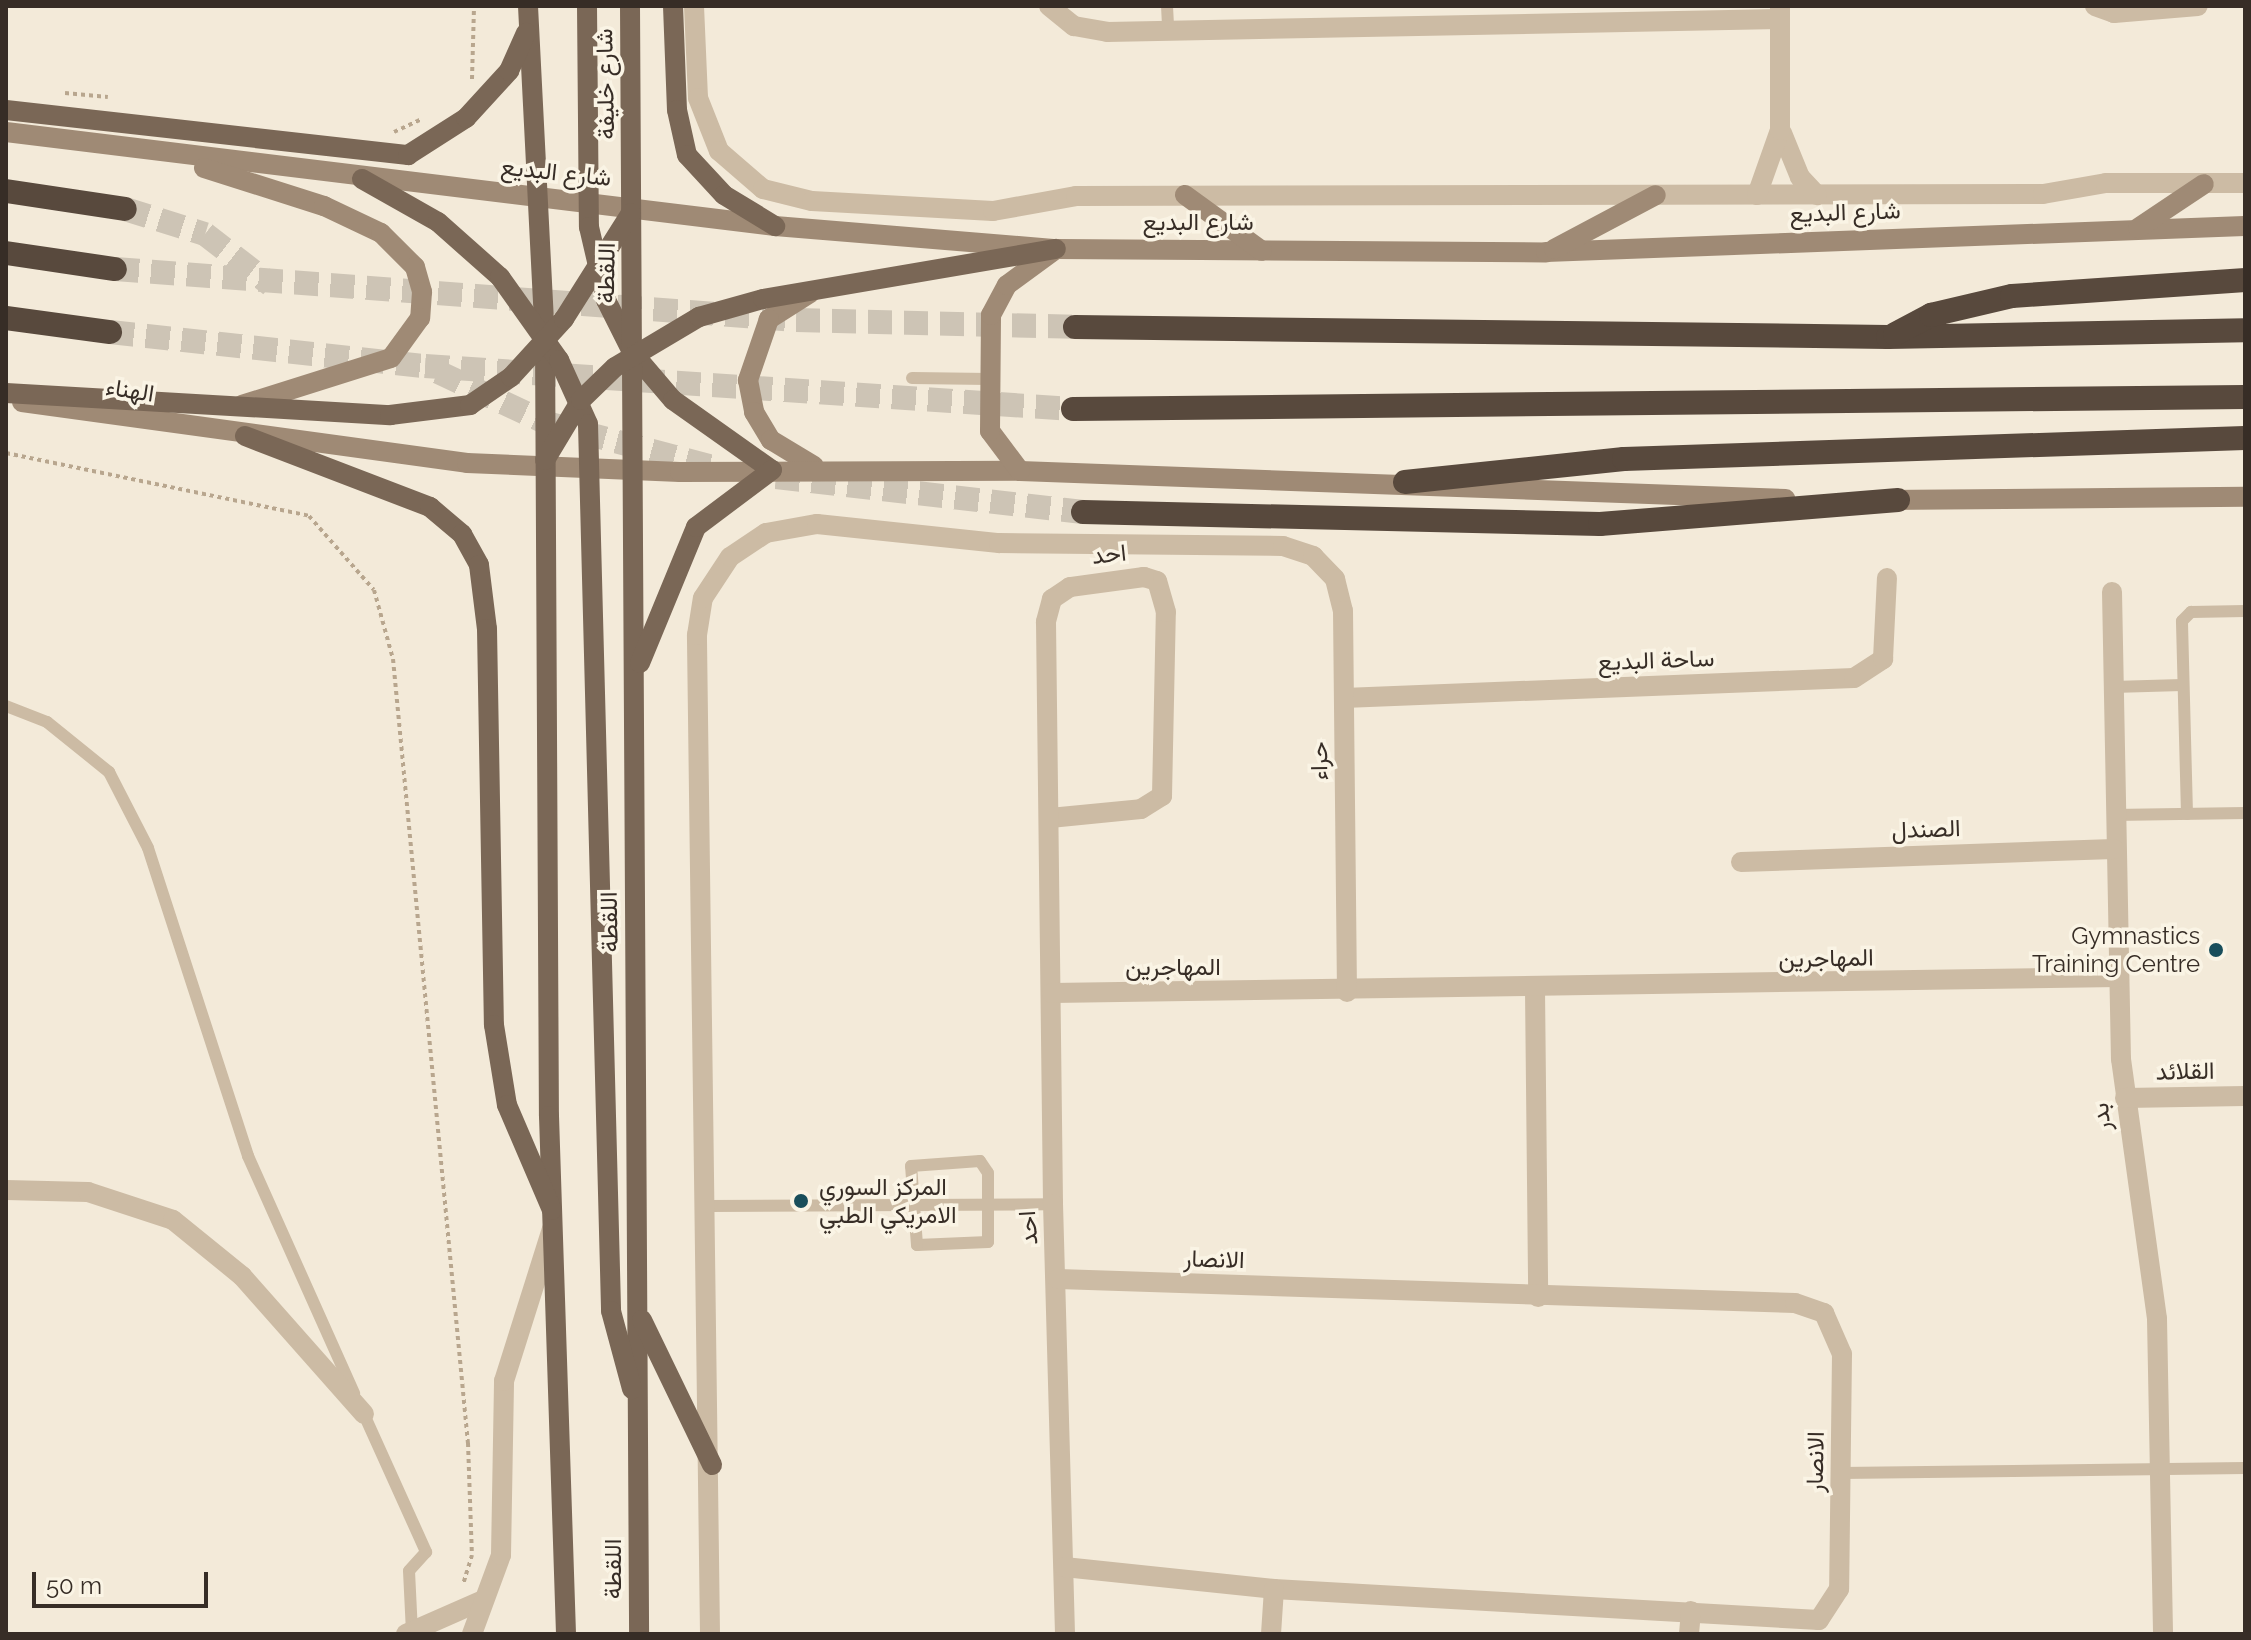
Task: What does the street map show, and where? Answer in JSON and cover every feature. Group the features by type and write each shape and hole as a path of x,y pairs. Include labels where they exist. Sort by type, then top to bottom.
{"highway":[{"path":"6,191 125,209"},
{"path":"6,253 115,269"},
{"path":"1888,337 1931,315 2012,296 2245,280"},
{"path":"6,318 110,332"},
{"path":"1075,327 1888,337 2245,330"},
{"path":"1073,409 2245,397"},
{"path":"1405,482 1624,459 2245,438"},
{"path":"1083,512 1600,524 1898,500"}],"main road":[{"path":"528,6 536,198"},
{"path":"587,6 588,203 597,273 632,352 703,427 772,470"},
{"name":"شارع خليفة","path":"630,6 633,208"},
{"path":"673,6 677,110 687,155 724,195 775,226"},
{"path":"6,110 339,153 408,155 488,95 527,30"},
{"path":"6,132 156,153 324,206 381,233 415,267 420,318 391,358 242,405"},
{"name":"شارع البديع","path":"156,153 775,226 1056,249 1546,252 2245,226"},
{"path":"362,179 472,250 545,339 581,400 595,468 611,1311 639,1414"},
{"path":"2136,230 2204,184"},
{"path":"1185,195 1262,251"},
{"path":"1546,252 1656,195"},
{"name":"اللقطة","path":"536,198 545,339 543,466 555,1217 566,1634"},
{"path":"6,396 242,405 390,415 470,405 501,386 545,339 597,273 633,208"},
{"name":"اللقطة","path":"633,208 639,1634"},
{"path":"543,466 581,400 632,352 728,307 825,287 1056,249"},
{"path":"1020,471 990,431 989,379 997,299 1056,249"},
{"path":"825,287 794,298 769,319 748,380 754,412 771,440 796,460 828,471"},
{"name":"الهناء","path":"6,396 245,436"},
{"path":"245,436 543,466 633,470 1020,471 1405,482 1567,497 1898,500 2245,497"},
{"path":"245,436 430,507 462,534 479,565 487,629 494,1025 507,1105 555,1217"},
{"path":"633,686 672,570 696,527 772,470"},
{"path":"640,1315 712,1465"}],"street":[{"name":"شارع البديع","path":"694,6 698,98 719,151 763,189 812,201 993,211 1065,197 1817,195 2245,183"},
{"path":"1049,6 1090,31 1588,14 1780,13 1780,130 1757,195"},
{"path":"2095,6 2114,13 2198,6"},
{"path":"1780,130 1800,177 1817,195"},
{"name":"حراء","path":"709,1206 697,635 703,598 730,557 766,533 809,524 1037,546 1298,549 1326,566 1343,611 1347,992"},
{"name":"ساحة البديع","path":"1344,698 1854,678 1883,659 1887,578"},
{"name":"احد","path":"1050,818 1141,809 1162,796 1166,612 1157,581 1100,580 1052,599 1046,622 1053,1204 1058,1279 1065,1634"},
{"name":"بدر","path":"2112,592 2114,849 2119,977 2125,1098 2157,1319 2163,1634"},
{"name":"الصندل","path":"1741,862 2114,849"},
{"name":"المهاجرين","path":"1052,993 1535,990 2119,977"},
{"path":"1535,990 1538,1297"},
{"name":"القلائد","path":"2125,1098 2245,1096"},
{"path":"6,1190 88,1192 173,1220 242,1276 364,1414"},
{"path":"709,1206 710,1634"},
{"name":"اللقطة","path":"472,1634 489,1595 501,1555 504,1381 555,1217"},
{"name":"الانصار","path":"1058,1279 1795,1303 1824,1313 1840,1339 1839,1589 1829,1613 1806,1622 1691,1611 1274,1589 1064,1567"},
{"path":"1271,1634 1274,1589"},
{"path":"409,1634 489,1595"},
{"path":"1689,1634 1691,1611"},
{"path":"409,1634 420,1634"}],"lane":[{"path":"1167,6 1168,27"},
{"path":"912,378 989,379"},
{"path":"2187,814 2182,685 2186,616 2245,611"},
{"path":"2113,687 2182,685"},
{"path":"6,706 47,722 109,772 148,848 248,1156 426,1552 409,1571 409,1634"},
{"path":"2114,815 2245,813"},
{"path":"919,1160 984,1164 989,1204 988,1242 979,1247 917,1245 910,1204 909,1170 919,1160"},
{"path":"709,1206 1053,1204"},
{"path":"1841,1473 2245,1468"}],"path":[{"path":"469,86 474,6"},
{"path":"51,92 116,98"},
{"path":"386,135 427,118"},
{"path":"6,453 125,472 208,499 309,516 374,590 393,659 468,1443 472,1555 459,1591"}],"tunnel":[{"path":"125,209 205,234 271,285"},
{"path":"115,269 796,320 1075,327"},
{"path":"110,332 425,366 1073,409"},
{"path":"438,372 547,423 712,467"},
{"path":"776,477 1083,512"}],"place":[{"name":"Gymnastics Training Centre","path":"2216,950"},
{"name":"المركز السوري الامريكي الطبي","path":"801,1201"}]}
